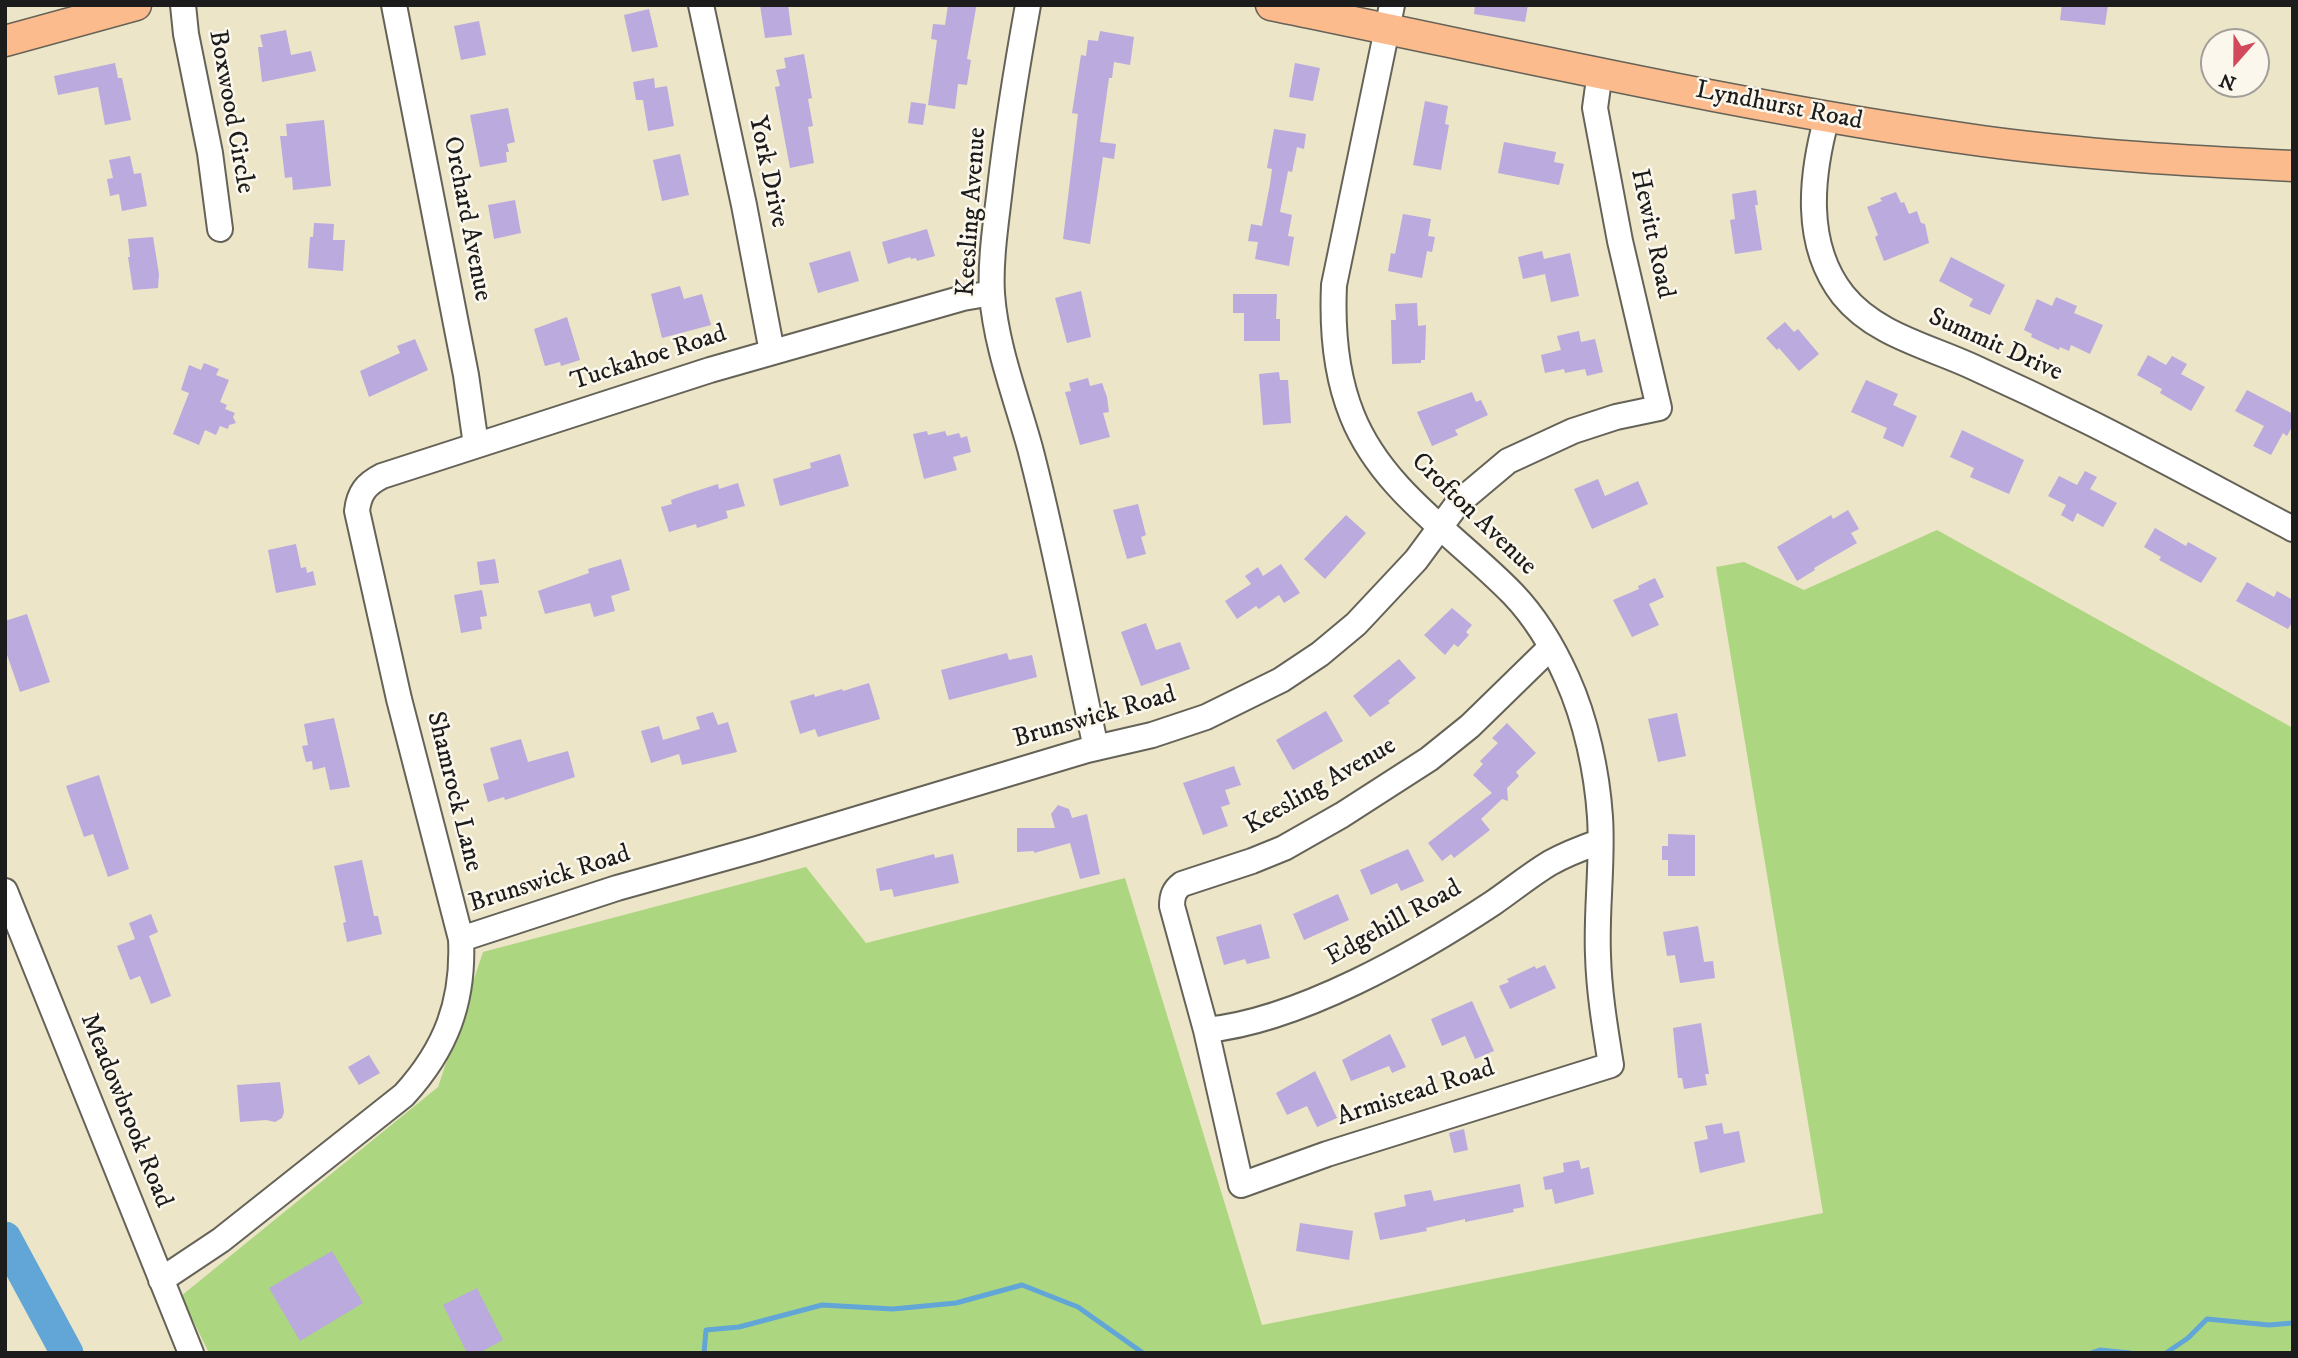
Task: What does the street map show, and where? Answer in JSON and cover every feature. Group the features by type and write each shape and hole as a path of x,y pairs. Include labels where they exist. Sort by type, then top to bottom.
{"main road":[{"path":"5,41 136,5"},
{"name":"Lyndhurst Road","path":"1271,5 1389,17 1600,72 1827,117 1985,141 2123,156 2293,166"}],"street":[{"name":"Boxwood Circle","path":"183,5 186,34 210,153 220,229"},
{"name":"Orchard Avenue","path":"394,5 466,375 477,445"},
{"name":"York Drive","path":"701,5 772,352"},
{"name":"Keesling Avenue","path":"1028,5 1004,151 992,293 1009,382 1029,446 1063,588 1096,748"},
{"name":"Crofton Avenue","path":"1389,17 1334,285 1333,320 1337,363 1349,406 1366,443 1404,493 1514,595 1551,647 1576,702 1589,749 1600,817 1598,954 1601,1004 1611,1065"},
{"name":"Hewitt Road","path":"1600,72 1595,108 1620,241 1653,373 1659,408"},
{"name":"Summit Drive","path":"1827,117 1814,183 1814,216 1819,248 1827,270 1842,294 1859,311 1878,325 2092,424 2293,529"},
{"name":"Tuckahoe Road","path":"359,521 359,499 371,481 382,475 772,352 963,298 992,293"},
{"name":"Brunswick Road","path":"461,939 617,888 1206,718 1281,680 1320,654 1356,624 1416,560 1458,503 1508,461 1573,431 1616,417 1659,408"},
{"name":"Shamrock Lane","path":"161,1280 221,1240 404,1095 422,1075 437,1052 454,1013 462,968 461,939 399,699 359,521"},
{"name":"Keesling Avenue","path":"1241,1185 1206,1030 1172,906 1176,889 1182,884 1284,848 1364,801 1429,759 1470,726 1551,647"},
{"name":"Edgehill Road","path":"1206,1030 1248,1023 1311,1001 1365,977 1495,902 1550,863 1599,842"},
{"name":"Meadowbrook Road","path":"5,891 191,1353"},
{"name":"Armistead Road","path":"1241,1185 1364,1142 1611,1065"}],"green space":[{"path":"1937,530 2293,728 2293,1353 209,1353 181,1296 438,1087 483,952 806,867 866,943 1125,878 1262,1325 1823,1213 1716,567 1744,562 1804,590"}],"building":[{"path":"760,5 788,5 792,35 765,38"},
{"path":"948,5 976,5 967,59 971,60 967,85 958,84 955,109 928,105 937,40 931,39 933,24 945,25"},
{"path":"1475,5 1528,5 1525,22 1474,14"},
{"path":"2062,5 2108,5 2105,25 2060,20"},
{"path":"649,9 658,47 632,52 624,15"},
{"path":"479,21 486,55 461,60 454,26"},
{"path":"286,30 291,55 311,51 316,71 262,82 258,47 263,47 260,35"},
{"path":"1100,31 1134,37 1130,65 1114,62 1112,78 1109,78 1100,142 1116,144 1114,159 1103,157 1090,244 1063,239 1078,114 1072,113 1081,55 1086,56 1088,40 1098,41"},
{"path":"804,54 812,98 808,99 813,126 808,127 814,163 790,168 775,87 780,86 776,70 786,68 784,58"},
{"path":"115,63 118,78 122,78 131,120 105,125 98,87 58,95 54,76"},
{"path":"1295,63 1320,68 1313,101 1289,97"},
{"path":"654,78 655,88 667,86 674,126 648,131 643,100 636,100 633,82"},
{"path":"1425,101 1448,106 1445,124 1449,125 1441,170 1413,165"},
{"path":"911,102 926,104 923,125 908,123"},
{"path":"508,108 515,142 507,144 507,162 480,167 470,115"},
{"path":"324,120 331,186 293,190 292,177 285,178 280,136 287,136 286,124"},
{"path":"1274,129 1306,134 1304,149 1297,147 1292,172 1288,171 1280,212 1292,215 1288,236 1294,237 1289,266 1255,259 1258,242 1248,241 1251,224 1262,226 1272,169 1267,168"},
{"path":"1504,142 1556,152 1554,162 1564,164 1559,185 1498,173"},
{"path":"680,154 689,195 662,201 653,160"},
{"path":"130,156 134,174 141,173 147,206 122,211 119,194 110,196 107,179 113,178 109,160"},
{"path":"1756,190 1758,205 1755,205 1762,250 1735,254 1730,220 1735,219 1732,194"},
{"path":"1896,192 1909,214 1917,211 1921,223 1925,224 1929,243 1884,261 1867,207"},
{"path":"515,200 521,233 494,239 488,205"},
{"path":"1403,214 1431,219 1428,236 1435,237 1432,252 1427,251 1422,278 1388,271 1391,253 1395,254"},
{"path":"314,223 334,224 333,240 345,240 343,271 308,268 310,237 313,237"},
{"path":"927,229 935,256 917,261 916,258 910,257 888,264 882,242"},
{"path":"153,237 159,274 158,288 133,290 128,239"},
{"path":"850,251 859,281 818,293 809,263"},
{"path":"1542,251 1544,259 1570,253 1579,296 1551,302 1545,274 1523,279 1518,257"},
{"path":"1951,257 2005,285 1990,315 1969,306 1973,299 1939,281"},
{"path":"680,286 684,299 702,294 711,325 662,338 651,294"},
{"path":"1081,291 1091,337 1067,343 1055,298"},
{"path":"1233,294 1277,294 1276,319 1280,319 1280,341 1244,341 1244,313 1233,313"},
{"path":"2056,297 2077,306 2074,313 2103,325 2090,354 2071,345 2069,351 2060,347 2059,350 2031,337 2032,334 2024,330 2037,299 2052,306"},
{"path":"1417,303 1418,326 1426,325 1425,360 1421,360 1421,363 1392,364 1391,320 1396,320 1395,304"},
{"path":"567,317 580,360 561,366 560,362 545,366 534,329"},
{"path":"1785,322 1794,332 1798,329 1819,354 1799,371 1779,348 1777,350 1766,338"},
{"path":"1579,331 1581,342 1595,339 1603,372 1587,376 1585,369 1545,373 1541,355 1561,350 1557,336"},
{"path":"415,339 428,370 369,397 360,371 400,353 397,346"},
{"path":"2148,355 2166,365 2172,356 2187,364 2181,374 2205,387 2191,411 2160,393 2162,389 2137,375"},
{"path":"204,363 219,369 216,375 229,380 220,402 227,405 225,409 235,413 233,417 236,423 229,425 228,429 220,426 216,435 205,430 199,445 173,434 189,393 181,390 189,365 201,370"},
{"path":"1279,372 1280,380 1288,380 1291,423 1263,425 1259,374"},
{"path":"1088,378 1090,386 1102,383 1109,412 1103,413 1110,437 1080,445 1065,392 1071,391 1069,383"},
{"path":"1866,380 1898,394 1893,405 1917,416 1903,447 1883,438 1887,428 1851,412"},
{"path":"2247,390 2293,414 2293,425 2287,436 2283,433 2271,455 2253,446 2264,426 2235,411"},
{"path":"1472,392 1476,402 1481,400 1488,415 1455,430 1458,435 1432,446 1417,412"},
{"path":"1962,430 2024,460 2009,494 1970,477 1974,468 1950,457"},
{"path":"927,431 928,435 945,431 947,436 959,433 961,438 967,436 971,452 953,457 957,470 924,479 913,434"},
{"path":"840,454 849,486 780,506 773,479 811,468 810,463"},
{"path":"2085,471 2097,477 2090,489 2117,503 2103,527 2077,513 2073,522 2061,515 2066,505 2048,496 2059,476 2077,485"},
{"path":"1598,479 1605,496 1638,481 1648,504 1592,529 1574,489"},
{"path":"738,483 745,506 726,511 728,518 697,528 696,524 669,532 661,507 672,504 671,500 718,484 719,489"},
{"path":"1138,504 1146,535 1141,537 1146,554 1127,559 1113,510"},
{"path":"1848,510 1859,529 1851,533 1857,543 1797,581 1777,547 1831,515 1833,519"},
{"path":"1346,515 1366,533 1325,579 1304,559"},
{"path":"2155,528 2186,546 2188,542 2217,558 2201,583 2159,560 2161,557 2144,547"},
{"path":"296,544 301,568 306,567 307,573 313,571 316,585 276,593 268,550"},
{"path":"495,559 499,583 480,585 477,562"},
{"path":"621,559 630,590 611,596 615,611 594,617 590,603 545,614 538,591 589,573 588,569"},
{"path":"1281,564 1300,593 1284,603 1279,595 1259,609 1256,606 1237,619 1225,601 1251,584 1245,576 1258,567 1263,576"},
{"path":"1655,578 1664,597 1649,604 1659,625 1632,637 1613,600 1639,589 1638,586"},
{"path":"2247,582 2274,597 2277,591 2293,600 2293,621 2288,629 2236,601"},
{"path":"482,590 487,616 480,617 482,629 461,633 454,595"},
{"path":"1452,608 1472,625 1466,632 1469,635 1458,647 1454,644 1445,655 1424,635"},
{"path":"27,614 50,682 20,692 5,649 5,621"},
{"path":"1146,623 1156,650 1180,642 1190,669 1141,686 1121,632"},
{"path":"1007,653 1009,660 1032,655 1037,677 949,700 941,670"},
{"path":"1399,659 1416,678 1388,701 1390,703 1370,717 1353,696"},
{"path":"869,683 880,719 818,737 815,729 800,734 790,701"},
{"path":"1326,711 1343,741 1293,770 1276,740"},
{"path":"713,712 718,725 728,722 737,752 682,765 679,754 651,763 641,731 659,726 663,740 700,729 696,717"},
{"path":"1677,713 1686,756 1658,762 1648,719"},
{"path":"334,718 350,787 330,790 325,767 313,770 312,761 306,762 302,746 308,745 304,724"},
{"path":"1507,723 1536,753 1516,772 1519,776 1507,788 1508,801 1502,799 1481,819 1490,830 1454,858 1451,854 1442,861 1428,843 1492,793 1473,775 1483,764 1480,761 1498,743 1492,738"},
{"path":"521,739 528,762 568,751 575,777 505,800 504,797 488,802 483,784 499,779 490,748"},
{"path":"1234,766 1241,785 1225,790 1230,804 1221,807 1228,826 1203,835 1183,783"},
{"path":"99,775 129,869 108,877 93,834 84,837 66,786"},
{"path":"1058,805 1069,809 1072,818 1087,814 1100,874 1080,879 1070,843 1034,853 1017,852 1017,828 1055,828 1051,814"},
{"path":"1668,834 1695,835 1695,876 1668,876 1668,860 1662,860 1662,846 1668,846"},
{"path":"1408,849 1424,881 1401,891 1397,883 1371,895 1360,870"},
{"path":"934,854 935,858 953,854 959,883 894,897 892,889 880,891 876,869"},
{"path":"362,860 374,916 378,916 382,934 347,942 343,923 346,922 334,866"},
{"path":"1338,894 1349,920 1304,940 1293,914"},
{"path":"151,914 158,932 149,936 171,996 151,1004 140,976 130,980 117,946 135,939 129,923"},
{"path":"1261,924 1270,958 1247,964 1245,959 1224,965 1216,937"},
{"path":"1698,926 1704,962 1713,961 1715,978 1680,983 1675,955 1667,956 1663,932"},
{"path":"1545,965 1556,988 1510,1009 1499,986 1509,982 1507,979 1535,966 1536,969"},
{"path":"1472,1001 1494,1051 1475,1059 1465,1036 1442,1046 1431,1019"},
{"path":"1701,1023 1709,1074 1705,1074 1707,1085 1684,1089 1682,1078 1678,1078 1673,1028"},
{"path":"1390,1034 1406,1067 1392,1073 1389,1066 1351,1081 1342,1060"},
{"path":"369,1055 380,1073 359,1085 348,1067"},
{"path":"1315,1071 1337,1118 1317,1127 1307,1106 1287,1115 1276,1093"},
{"path":"280,1082 284,1112 282,1118 275,1122 240,1122 237,1085"},
{"path":"1722,1123 1724,1134 1739,1131 1745,1162 1700,1173 1694,1142 1708,1139 1705,1126"},
{"path":"1464,1129 1468,1150 1454,1153 1449,1133"},
{"path":"1579,1160 1581,1169 1589,1167 1594,1194 1555,1204 1552,1189 1545,1190 1543,1177 1564,1172 1563,1163"},
{"path":"1520,1184 1524,1207 1513,1209 1514,1212 1465,1222 1465,1219 1426,1228 1427,1231 1380,1240 1374,1213 1406,1206 1404,1195 1431,1190 1434,1201"},
{"path":"1300,1223 1353,1231 1349,1260 1296,1251"},
{"path":"332,1251 363,1303 300,1341 269,1288"},
{"path":"477,1288 503,1340 479,1353 467,1353 443,1305"}],"waterway":[{"path":"5,1238 67,1353"},
{"path":"704,1353 706,1330 739,1327 822,1305 893,1309 956,1303 1022,1285 1078,1307 1143,1353"},
{"path":"2166,1353 2188,1338 2207,1319 2269,1325 2293,1323"},
{"path":"2091,1353 2100,1350 2130,1353"}]}
